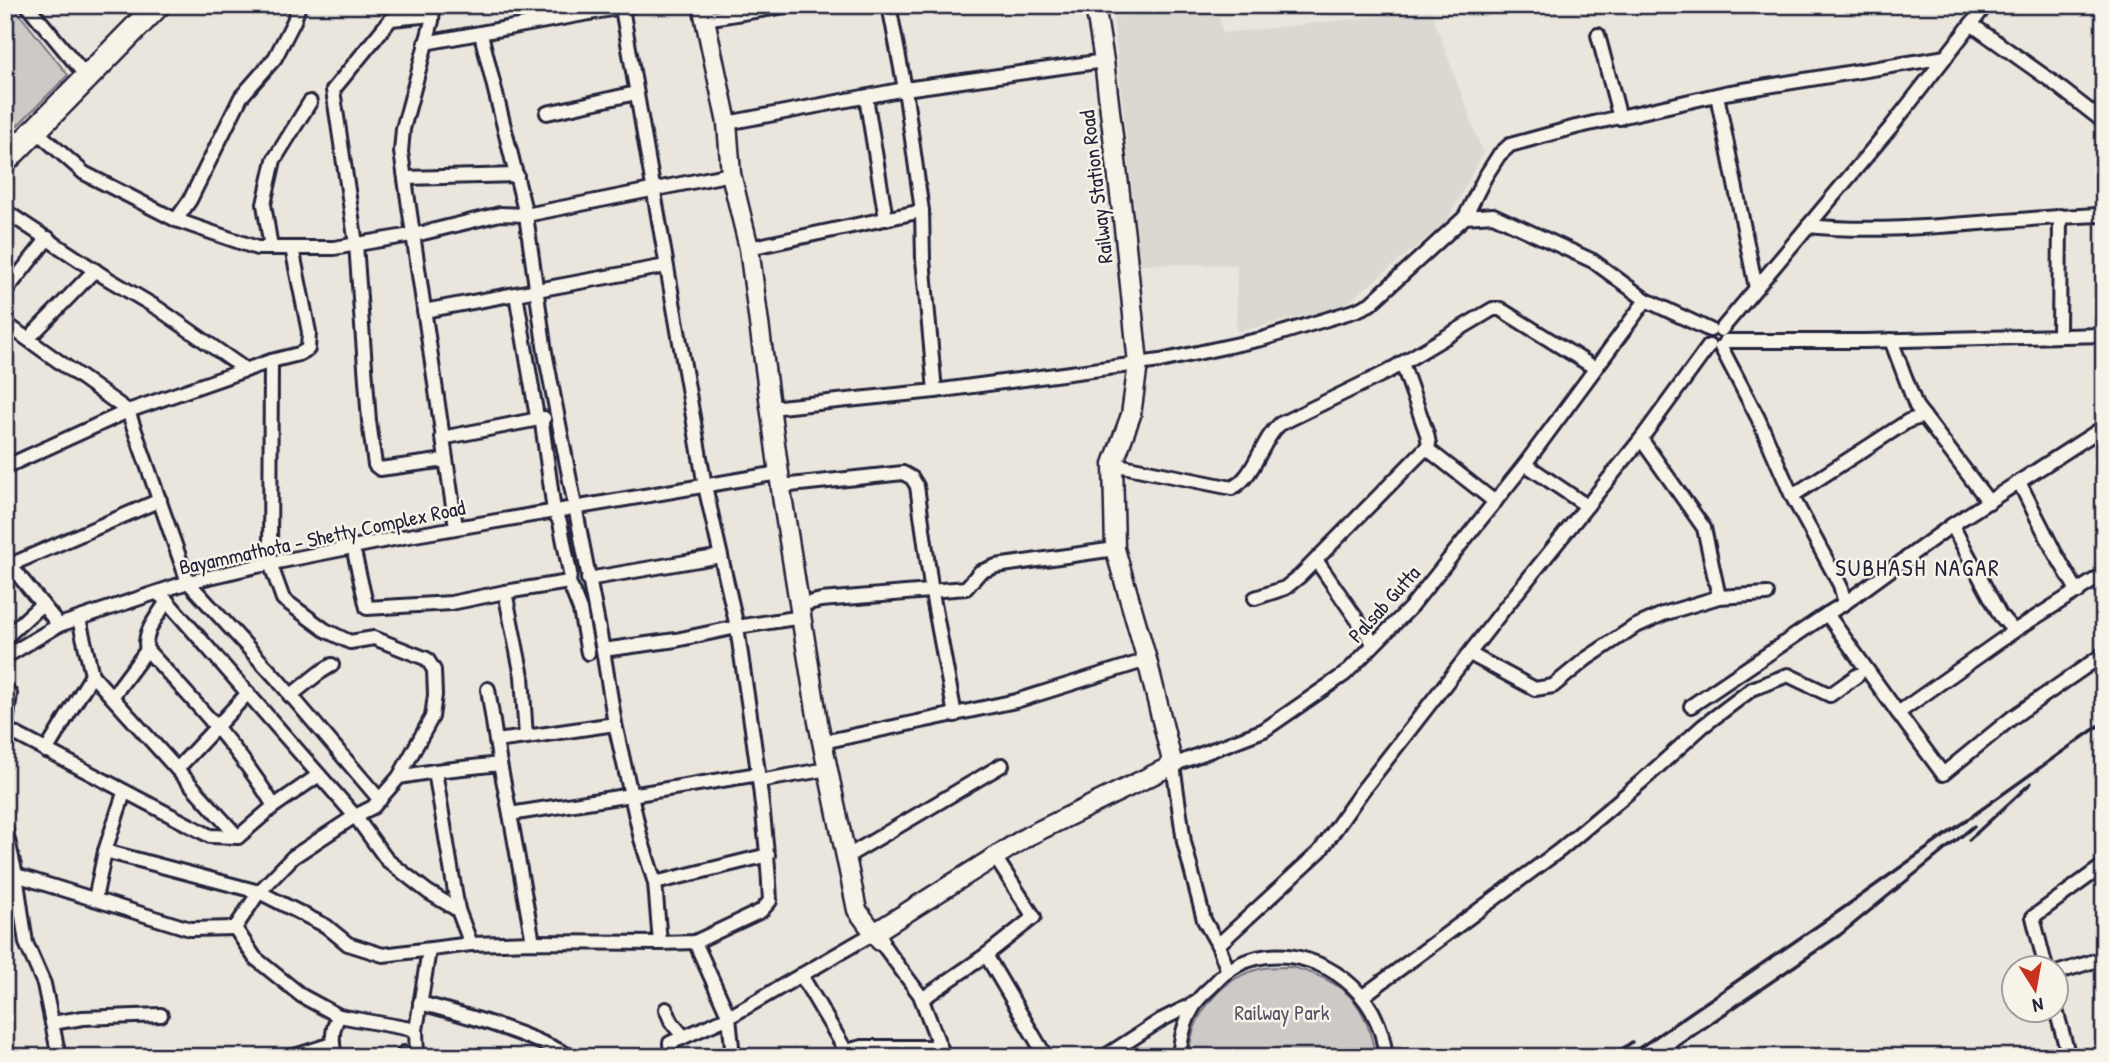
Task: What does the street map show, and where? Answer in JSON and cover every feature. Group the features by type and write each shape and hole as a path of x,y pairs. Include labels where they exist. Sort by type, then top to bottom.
{"highway":[{"path":"5,145 143,7"},
{"path":"5,161 143,7"}],"street":[{"path":"27,5 81,70"},
{"path":"176,220 190,200 241,97 275,58 294,22 299,5"},
{"path":"391,5 391,19"},
{"path":"791,5 704,12 727,123 731,174 749,248 780,480 823,742 857,910 922,999 943,1052 862,1047 848,1054 801,975"},
{"path":"889,5 905,89 922,211 923,259 935,391"},
{"name":"Railway Station Road","path":"1095,5 1104,61 1138,363 1131,415 1113,464"},
{"path":"1218,945 1320,851 1362,790 1641,439 1756,288 1986,5"},
{"path":"105,851 259,892 326,926 348,944 383,955 471,944 695,942 761,911 770,901 768,855 737,627 705,486 666,266 636,93 627,6 425,43"},
{"path":"446,460 380,469 375,465 365,375 356,244 333,90 391,19 432,10 403,129 401,152 456,527"},
{"path":"1971,24 2104,122"},
{"path":"481,34 526,215 545,352 615,724 641,839 655,883 660,943"},
{"path":"1598,35 1620,118"},
{"path":"770,408 935,391 1160,361 1262,339 1370,304 1465,217 1485,177 1499,155 1510,145 1717,95 1946,57"},
{"path":"727,123 905,89 1104,61"},
{"path":"547,113 636,93"},
{"path":"1717,95 1756,288"},
{"path":"866,96 886,219"},
{"path":"271,248 264,204 274,160 310,102"},
{"path":"35,130 84,173 176,220 257,248 334,248 413,235 500,214 526,215 731,174"},
{"path":"405,178 517,176"},
{"path":"5,211 159,309 246,370"},
{"path":"749,248 922,211"},
{"path":"1465,217 1493,215 1593,261 1646,300 1717,339 1891,340 2104,335"},
{"path":"1808,226 1850,230 2104,215"},
{"path":"2059,336 2060,216"},
{"path":"5,292 48,238"},
{"path":"5,467 128,411 271,360 299,354 309,346 309,332 292,248"},
{"path":"424,312 666,266"},
{"path":"28,339 95,270"},
{"path":"516,294 539,419 542,423 555,511 560,522 570,573 569,582 580,610 588,653"},
{"name":"Palsab Gutta","path":"1173,765 1264,730 1345,674 1410,608 1525,464 1646,300"},
{"path":"1228,971 1204,920 1184,842 1173,765 1147,660 1115,549 1113,464 1232,488 1242,483 1264,443 1280,424 1402,363 1493,309 1500,309 1595,368"},
{"path":"5,323 128,411 188,582 380,800"},
{"path":"1717,339 1758,418 1792,496 1840,585 1845,603"},
{"path":"1891,340 1916,406 1989,502"},
{"path":"235,928 259,892 292,858 380,800 399,777 432,717 435,695 434,670 427,659 374,638 350,642 325,630 283,599 271,563 271,360"},
{"path":"1255,598 1285,588 1426,449 1429,444 1427,434 1402,363"},
{"path":"442,438 558,415"},
{"path":"1792,496 1908,421 1924,416"},
{"path":"1692,706 1845,603 1952,525 2104,427"},
{"path":"1641,439 1704,528 1719,597"},
{"path":"1426,449 1495,502"},
{"path":"1525,464 1587,506"},
{"name":"Bayammathota - Shetty Complex Road","path":"5,657 59,625 162,597 188,582 271,563 576,507 705,486 780,480 903,473 912,478 917,486 932,593"},
{"path":"2020,482 2059,561 2078,592"},
{"path":"59,625 8,562 160,500"},
{"path":"1952,525 2000,615 2014,631"},
{"path":"603,650 676,640 737,627 801,611 821,600 932,593 966,588 980,572 996,566 1115,549"},
{"path":"355,556 367,607 451,603 569,582"},
{"path":"588,579 721,556"},
{"path":"1316,560 1374,645"},
{"path":"1898,713 2014,631 2104,574"},
{"path":"505,593 522,676 526,737"},
{"path":"932,593 955,715"},
{"path":"1470,654 1535,690 1553,685 1634,627 1663,614 1719,597 1766,594"},
{"path":"274,806 253,771 147,650 145,641 162,597 355,816 387,860 428,892 458,910"},
{"path":"5,638 42,604"},
{"path":"1827,614 1943,774 2013,717 2104,654"},
{"path":"79,619 92,675 239,837"},
{"path":"112,697 147,650"},
{"path":"823,742 1016,701 1147,660"},
{"path":"290,696 332,666"},
{"path":"46,751 92,675"},
{"path":"1363,996 1560,850 1703,726 1752,689 1788,675 1830,695 1858,675"},
{"path":"5,689 10,694 6,731 209,836 239,837 274,806 319,775"},
{"path":"488,689 533,942"},
{"path":"177,769 248,693"},
{"path":"496,741 615,724"},
{"path":"399,777 500,764"},
{"path":"846,856 1002,765"},
{"path":"671,1057 670,1043 729,1017 801,975 877,937 1028,836 1173,765"},
{"path":"510,814 828,769"},
{"path":"435,771 458,910 471,944"},
{"path":"95,899 105,851 124,793"},
{"path":"5,827 8,853 16,874 26,943 44,984 58,1057"},
{"path":"655,883 768,855"},
{"path":"922,999 1034,917 995,857"},
{"path":"2042,954 2033,917 2104,865"},
{"path":"16,874 190,929 235,928"},
{"path":"235,928 254,958 302,996 338,1016 416,1030"},
{"path":"695,942 729,1017 733,1057"},
{"path":"408,1056 416,1030 429,950"},
{"path":"986,954 1046,1057"},
{"path":"1179,1057 1182,1032 1195,1003 1228,971 1251,961 1276,956 1301,958 1325,965 1346,978 1363,996 1378,1023 1385,1057"},
{"path":"2070,969 2104,958"},
{"path":"420,1003 482,1019 572,1057"},
{"path":"1104,1057 1185,1006 1195,1003"},
{"path":"666,1009 672,1023 684,1037"},
{"path":"52,1023 83,1018 161,1016"},
{"path":"291,1057 333,1050 334,1025 338,1016"},
{"path":"2060,1024 2069,1057"}],"shaded area":[{"path":"1218,9 1222,33 1431,11 1483,153 1447,222 1342,307 1236,332 1237,265 1140,264 1113,17"}],"green space":[{"path":"5,5 12,5 68,75 5,138"},
{"name":"Railway Park","path":"1291,967 1325,979 1350,996 1366,1022 1375,1057 1189,1057 1195,1026 1202,1012 1222,989 1249,972 1264,968"}],"railway":[{"path":"1626,1057 1839,911 2104,722"},
{"path":"1969,840 2031,783"},
{"path":"1662,1057 1840,935 1974,826"},
{"path":"1611,1057 1632,1042"}],"district":[{"name":"SUBHASH NAGAR","path":"1918,567"}]}
